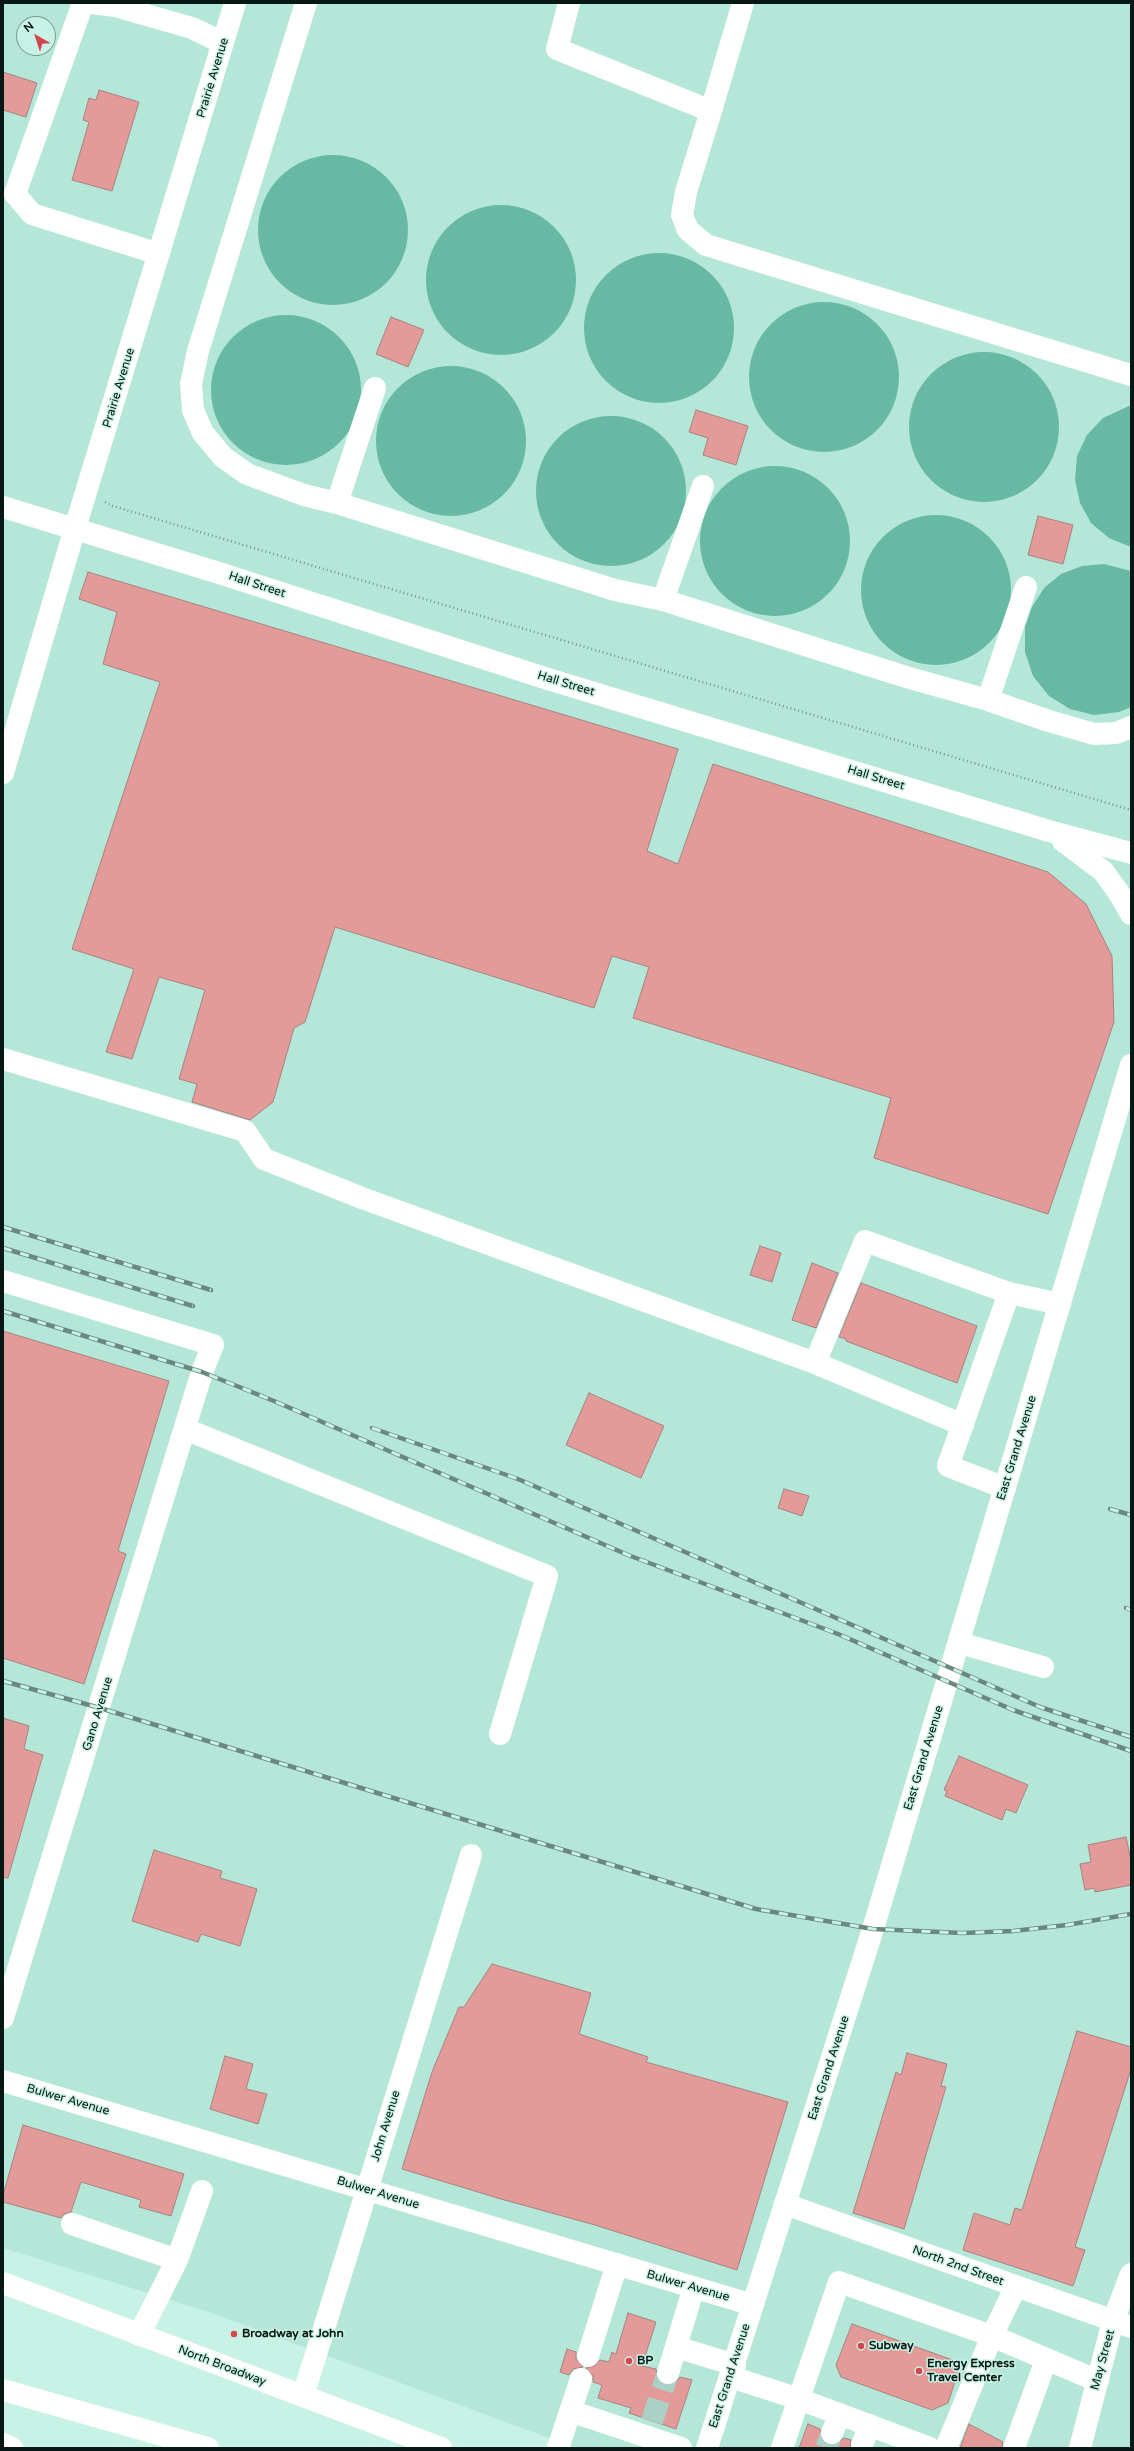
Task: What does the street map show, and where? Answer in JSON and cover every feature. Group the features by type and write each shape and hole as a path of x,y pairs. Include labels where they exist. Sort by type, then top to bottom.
{"main road":[{"path":"83,3 15,194 32,214 159,254"},
{"path":"92,3 115,6 192,28 223,43"},
{"name":"Prairie Avenue","path":"3,773 75,528 235,3"},
{"path":"306,3 198,351 191,384 193,410 203,433 223,457 247,474 304,495 338,503 615,590 663,600 906,677 988,700 1049,721 1094,734 1116,733 1131,727"},
{"path":"569,3 557,49 712,111"},
{"path":"743,3 712,111 686,192 682,216 688,230 706,245 1131,375"},
{"path":"338,503 375,388"},
{"path":"663,600 703,486"},
{"name":"Hall Street","path":"3,507 75,528 548,679 1049,831 1131,853"},
{"path":"988,700 1026,587"},
{"path":"1049,831 1084,855 1103,871 1120,893 1131,914"},
{"path":"3,1059 245,1131 264,1159 362,1198 814,1363 963,1425"},
{"name":"East Grand Avenue","path":"707,2448 733,2371 873,1929 960,1643 1131,1065"},
{"path":"814,1363 865,1241 1009,1293 1060,1304"},
{"name":"Gano Avenue","path":"3,1281 213,1346 188,1419 3,2018"},
{"path":"1005,1488 948,1466 1009,1293"},
{"path":"188,1419 547,1576 500,1734"},
{"path":"960,1643 1043,1667"},
{"name":"John Avenue","path":"302,2396 471,1856"},
{"name":"Bulwer Avenue","path":"3,2081 753,2305"},
{"path":"139,2335 176,2260 202,2191"},
{"name":"North 2nd Street","path":"785,2204 1122,2324"},
{"path":"72,2224 176,2260"},
{"path":"588,2356 617,2264"},
{"name":"May Street","path":"1080,2448 1098,2381 1122,2324 1131,2274"},
{"path":"782,2448 840,2282 992,2336 1098,2381"},
{"name":"North Broadway","path":"3,2283 441,2448"},
{"path":"946,2448 992,2336 1016,2286"},
{"path":"668,2373 694,2287"},
{"path":"676,2348 799,2399 836,2424 870,2425 894,2442 930,2448"},
{"path":"1014,2448 1046,2360"},
{"path":"558,2448 581,2378"},
{"path":"3,2390 208,2448"},
{"path":"570,2411 647,2435 681,2448"},
{"path":"862,2445 870,2425"},
{"path":"3,2444 12,2448"}],"path":[{"path":"122,508 1131,810"}],"shaded area":[{"path":"3,3 1131,3 1131,2448 576,2448 212,2313 3,2248"},
{"path":"326,155 340,155 355,158 368,164 381,172 391,182 405,208 408,230 407,245 402,259 391,278 381,288 355,302 340,305 326,305 311,302 298,296 285,288 275,278 261,252 258,237 258,223 261,208 267,195 275,182 285,172 311,158"},
{"path":"508,205 523,208 543,217 559,232 564,238 573,258 576,280 573,302 564,322 549,338 543,343 523,352 508,355 494,355 479,352 459,343 438,322 427,295 426,273 429,258 438,238 459,217 486,206"},
{"path":"652,253 666,253 681,256 694,262 707,270 717,280 731,306 734,328 733,343 728,357 717,376 707,386 681,400 666,403 652,403 637,400 624,394 611,386 601,376 587,350 584,335 584,321 587,306 593,293 601,280 611,270 637,256"},
{"path":"817,302 831,302 846,305 859,311 872,319 882,329 896,355 899,377 898,392 893,406 882,425 872,435 846,449 831,452 817,452 802,449 789,443 776,435 766,425 752,399 749,384 749,370 752,355 758,342 766,329 776,319 802,305"},
{"path":"293,315 308,318 328,327 344,342 349,348 358,368 361,390 358,412 349,432 334,448 328,453 308,462 293,465 279,465 264,462 244,453 223,432 212,405 211,383 214,368 223,348 244,327 271,316"},
{"path":"977,352 991,352 1006,355 1019,361 1032,369 1042,379 1056,405 1059,427 1058,442 1053,456 1042,475 1032,485 1006,499 991,502 977,502 962,499 949,493 936,485 926,475 912,449 909,434 909,420 912,405 918,392 926,379 936,369 962,355"},
{"path":"458,366 480,371 493,378 509,393 521,412 525,426 525,456 521,470 514,483 499,499 480,511 466,515 444,516 422,511 409,504 388,483 381,470 377,456 376,434 381,412 388,399 409,378 422,371 436,367"},
{"path":"1131,405 1131,547 1109,538 1091,523 1080,503 1075,480 1077,456 1087,435 1103,418"},
{"path":"604,416 618,416 633,419 646,425 659,433 669,443 683,469 686,491 685,506 680,520 669,539 659,549 633,563 618,566 604,566 589,563 576,557 563,549 553,539 539,513 536,498 536,484 539,469 545,456 553,443 563,433 589,419"},
{"path":"768,466 782,466 797,469 810,475 823,483 833,493 847,519 850,541 849,556 844,570 833,589 823,599 797,613 782,616 768,616 753,613 740,607 727,599 717,589 703,563 700,548 700,534 703,519 709,506 717,493 727,483 753,469"},
{"path":"929,515 943,515 958,518 971,524 984,532 994,542 1008,568 1011,590 1010,605 1005,619 994,638 984,648 958,662 943,665 929,665 914,662 901,656 888,648 878,638 864,612 861,597 861,583 864,568 870,555 878,542 888,532 914,518"},
{"path":"1104,564 1131,571 1131,707 1119,712 1094,715 1070,709 1049,696 1033,676 1025,652 1025,627 1032,607 1044,588 1061,574 1082,566"}],"building":[{"path":"3,72 37,83 26,117 3,110"},
{"path":"99,90 139,102 112,191 72,180 89,122 83,120 89,98 96,100"},
{"path":"391,317 424,330 408,367 376,354"},
{"path":"696,410 748,426 736,465 703,455 708,438 689,432"},
{"path":"1038,516 1073,525 1063,564 1028,555"},
{"path":"88,572 678,749 647,851 678,864 713,764 1048,872 1086,904 1112,956 1114,1022 1048,1214 874,1158 891,1098 633,1018 649,967 612,956 594,1008 335,927 305,1022 294,1028 273,1102 250,1120 192,1102 197,1084 179,1079 205,990 159,977 132,1059 106,1052 134,969 72,949 160,682 103,664 117,612 79,599"},
{"path":"760,1246 781,1253 772,1282 750,1275"},
{"path":"812,1263 838,1273 816,1328 792,1320"},
{"path":"861,1283 977,1326 957,1383 839,1337"},
{"path":"3,1331 169,1381 118,1551 126,1554 84,1684 3,1658"},
{"path":"589,1393 664,1426 641,1478 566,1445"},
{"path":"784,1489 809,1496 802,1516 778,1508"},
{"path":"3,1718 29,1726 24,1749 43,1755 8,1878 3,1877"},
{"path":"959,1756 1028,1785 1016,1813 1006,1809 1002,1820 945,1796 947,1791 944,1790"},
{"path":"1126,1837 1131,1860 1131,1885 1095,1892 1094,1888 1085,1890 1080,1864 1091,1862 1088,1845"},
{"path":"154,1850 222,1871 220,1878 257,1889 240,1946 201,1934 198,1942 132,1921"},
{"path":"492,1964 591,1993 579,2034 648,2057 646,2062 788,2102 737,2270 595,2225 501,2199 402,2169 432,2072 459,2007 464,2007"},
{"path":"1077,2031 1131,2047 1131,2069 1075,2247 1085,2250 1073,2286 963,2250 974,2213 1010,2225 1015,2208 1022,2210"},
{"path":"907,2053 947,2064 941,2086 946,2087 904,2229 853,2213 896,2072 901,2075"},
{"path":"225,2056 253,2064 246,2089 267,2094 258,2124 210,2109"},
{"path":"23,2125 184,2174 171,2216 139,2207 141,2200 81,2182 71,2212 64,2214 61,2218 3,2202 3,2195"},
{"path":"628,2313 656,2322 642,2366 656,2369 659,2381 665,2385 676,2382 680,2377 692,2380 676,2429 629,2413 631,2408 598,2398 602,2385 593,2382 593,2376 586,2368 596,2365 600,2360 609,2362 612,2352 616,2354"},
{"path":"852,2324 961,2363 948,2403 932,2410 841,2377 836,2365"},
{"path":"567,2349 576,2352 576,2359 583,2367 573,2369 569,2375 560,2372"},
{"path":"808,2424 820,2429 822,2440 827,2444 834,2445 844,2438 851,2440 850,2448 799,2448"},
{"path":"969,2424 1003,2442 1002,2448 960,2448"}],"tunnel":[{"path":"652,2421 668,2373"},
{"path":"826,2448 832,2433"}],"railway":[{"path":"3,1227 211,1290"},
{"path":"3,1248 193,1306"},
{"path":"3,1311 202,1372 274,1401 628,1555 838,1634 1013,1710 1131,1751"},
{"path":"372,1428 518,1479 1040,1707 1131,1737"},
{"path":"1110,1509 1131,1515"},
{"path":"1126,1608 1131,1610"},
{"path":"3,1681 100,1708 756,1909 873,1929 962,1933 1013,1931 1067,1925 1131,1914"}],"place":[{"name":"Broadway at John","path":"234,2334"},
{"name":"Subway","path":"861,2346"},
{"name":"BP","path":"629,2361"},
{"name":"Energy Express Travel Center","path":"919,2371"}]}
